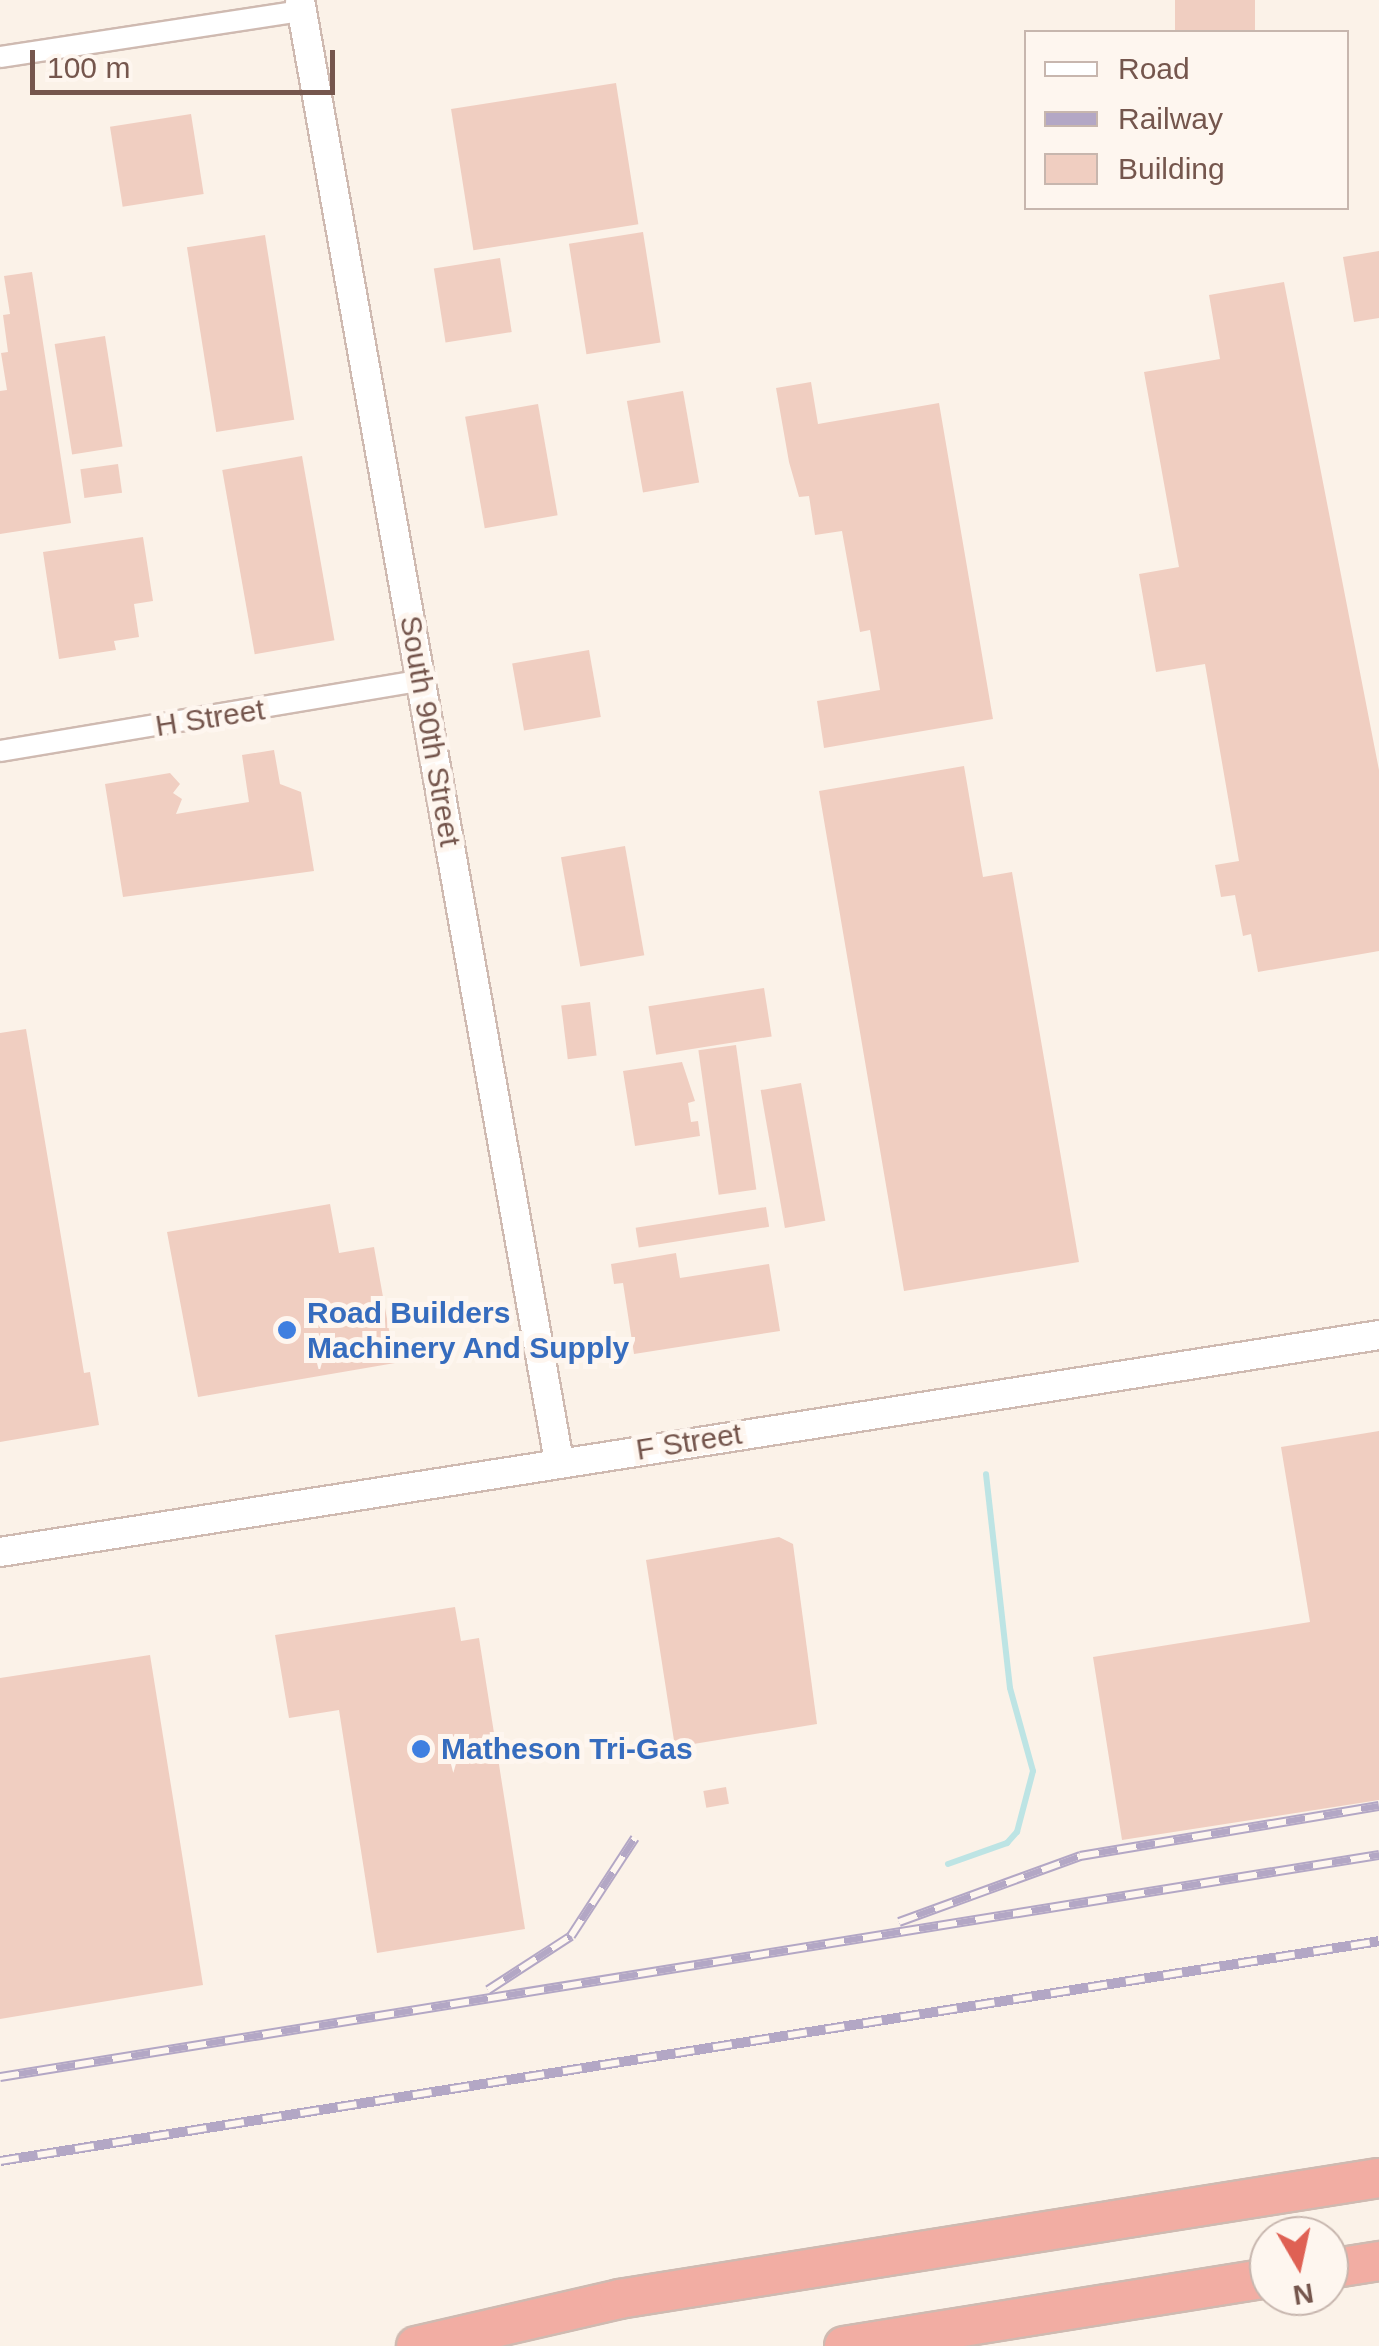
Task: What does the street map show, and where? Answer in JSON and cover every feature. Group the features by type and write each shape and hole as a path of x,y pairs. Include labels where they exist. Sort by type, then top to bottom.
{"highway":[{"path":"416,2346 619,2300 1379,2178"},
{"path":"1349,2266 1379,2261"},
{"path":"844,2346 1249,2281"}],"street":[{"path":"0,56 301,6"},
{"name":"South 90th Street","path":"301,6 559,1462"},
{"name":"H Street","path":"0,751 420,682"},
{"name":"F Street","path":"0,1552 1379,1335"}],"building":[{"path":"1175,0 1255,0 1255,30 1175,30"},
{"path":"616,83 638,224 473,250 451,109"},
{"path":"191,114 204,194 123,207 110,127"},
{"path":"643,232 661,343 586,354 569,244"},
{"path":"265,235 294,420 216,432 187,247"},
{"path":"1379,251 1379,318 1354,322 1343,257"},
{"path":"500,258 512,332 446,343 434,268"},
{"path":"32,272 71,523 0,534 0,391 7,390 1,353 8,352 3,315 10,314 4,276"},
{"path":"1284,282 1379,770 1379,951 1258,972 1251,934 1243,936 1235,895 1221,897 1215,865 1239,861 1205,664 1156,672 1139,574 1179,567 1144,372 1220,359 1209,295"},
{"path":"105,336 123,447 72,455 55,344"},
{"path":"811,382 818,424 939,403 993,719 824,748 817,701 880,690 870,630 860,632 842,531 815,535 809,496 799,497 789,462 776,388"},
{"path":"683,391 699,483 643,492 627,401"},
{"path":"538,404 558,515 485,528 465,417"},
{"path":"302,456 334,640 255,654 222,470"},
{"path":"118,464 122,493 84,498 80,469"},
{"path":"143,537 153,601 134,604 139,637 114,641 116,650 59,659 43,552"},
{"path":"589,650 601,717 524,731 512,664"},
{"path":"274,750 280,784 301,792 314,871 123,897 105,784 170,773 180,784 173,793 182,799 176,814 249,802 242,755"},
{"path":"964,766 983,877 1012,872 1079,1262 904,1291 819,791"},
{"path":"625,846 644,955 580,967 561,857"},
{"path":"764,988 772,1036 656,1055 648,1006"},
{"path":"590,1002 597,1056 568,1059 561,1006"},
{"path":"26,1029 84,1373 90,1372 99,1425 0,1442 0,1033"},
{"path":"736,1045 756,1190 719,1195 698,1050"},
{"path":"682,1062 695,1101 688,1103 691,1122 698,1121 700,1136 635,1146 623,1071"},
{"path":"801,1083 825,1221 785,1228 761,1090"},
{"name":"Road Builders Machinery And Supply","path":"330,1204 339,1253 374,1247 395,1363 198,1397 167,1232"},
{"path":"766,1207 769,1227 639,1247 636,1228"},
{"path":"676,1253 680,1278 769,1264 780,1331 634,1354 623,1283 614,1284 611,1264"},
{"path":"1379,1431 1379,1800 1122,1840 1093,1657 1310,1622 1281,1447"},
{"path":"779,1537 793,1544 817,1724 675,1747 646,1560"},
{"name":"Matheson Tri-Gas","path":"455,1607 461,1641 479,1638 525,1929 377,1953 339,1710 289,1718 275,1635"},
{"path":"150,1655 203,1985 0,2019 0,1678"},
{"path":"726,1787 729,1804 706,1808 703,1791"}],"waterway":[{"path":"948,1864 1007,1843 1017,1832 1033,1771 1010,1688 986,1474"}],"railway":[{"path":"899,1922 1080,1856 1379,1806"},
{"path":"488,1990 571,1936 635,1838"},
{"path":"0,2077 1379,1855"},
{"path":"0,2161 1379,1941"}],"place":[{"name":"Road Builders Machinery And Supply","path":"287,1330"},
{"name":"Matheson Tri-Gas","path":"421,1749"}]}
